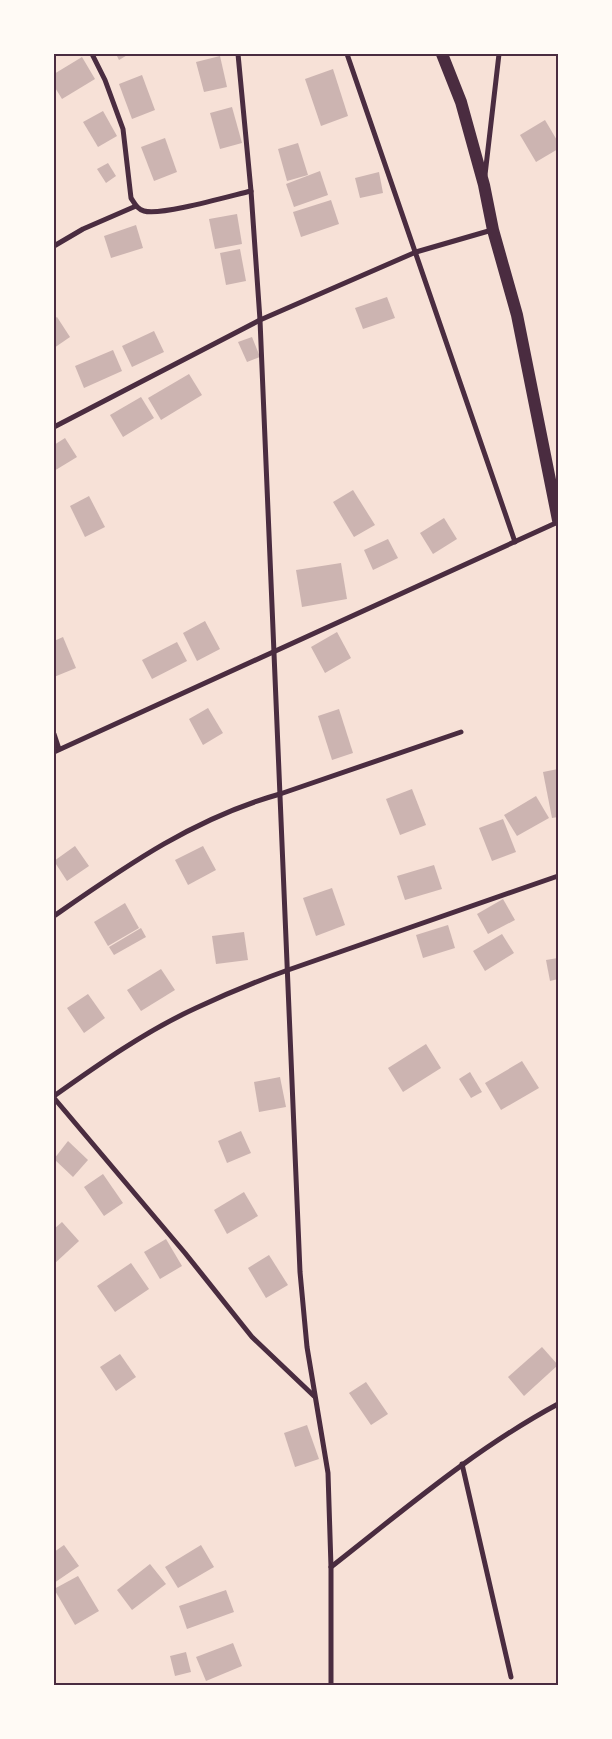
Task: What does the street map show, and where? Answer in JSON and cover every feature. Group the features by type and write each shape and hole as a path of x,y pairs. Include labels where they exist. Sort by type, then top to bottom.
{"main road":[{"path":"442,54 461,102 484,185 493,230 517,315 558,521"}],"street":[{"path":"92,54 105,80 122,129 131,198 136,206 143,211 159,212 251,191"},
{"path":"238,54 251,191 260,320 300,1272 307,1347 328,1473 331,1567 331,1685"},
{"path":"347,54 515,542"},
{"path":"484,185 499,56 504,54"},
{"path":"54,246 83,229 136,206"},
{"path":"54,427 260,320 416,252 493,230"},
{"path":"54,752 558,521"},
{"path":"54,916 162,844 214,817 251,802 280,794 461,732"},
{"path":"54,734 59,749"},
{"path":"314,1396 252,1338 185,1253 54,1097 143,1037 195,1008 288,970 558,876"},
{"path":"331,1567 462,1464 558,1404"},
{"path":"462,1464 511,1677"}],"building":[{"path":"116,54 129,54 119,60"},
{"path":"220,56 227,87 204,92 196,62"},
{"path":"82,57 95,79 62,99 54,86 54,74"},
{"path":"333,69 348,116 321,126 305,79"},
{"path":"142,75 155,110 132,119 119,84"},
{"path":"232,107 242,143 220,149 210,113"},
{"path":"103,111 117,136 98,147 83,122"},
{"path":"545,120 558,142 558,149 536,162 520,135"},
{"path":"165,138 177,172 154,181 141,147"},
{"path":"298,143 308,175 287,181 278,149"},
{"path":"108,163 116,176 106,183 97,169"},
{"path":"320,171 328,195 294,207 286,184"},
{"path":"379,172 383,193 360,198 355,178"},
{"path":"331,200 339,224 301,237 293,212"},
{"path":"237,214 242,244 215,249 209,219"},
{"path":"136,225 143,248 111,258 104,236"},
{"path":"240,249 246,281 226,285 220,253"},
{"path":"387,297 395,318 363,329 355,308"},
{"path":"57,317 70,337 54,348 54,319"},
{"path":"154,331 164,352 132,367 122,346"},
{"path":"252,337 260,357 247,362 238,342"},
{"path":"113,350 122,371 84,388 75,366"},
{"path":"189,374 202,395 161,420 148,398"},
{"path":"141,397 154,418 123,437 110,415"},
{"path":"65,438 77,457 54,471 54,445"},
{"path":"353,490 375,525 354,537 333,502"},
{"path":"89,496 105,527 85,537 70,506"},
{"path":"444,518 457,539 433,554 420,533"},
{"path":"388,539 398,558 373,570 364,550"},
{"path":"341,563 347,599 302,607 296,570"},
{"path":"205,621 220,649 197,661 183,633"},
{"path":"337,632 351,658 325,673 311,647"},
{"path":"63,637 76,668 54,677 54,641"},
{"path":"177,642 187,661 152,679 142,660"},
{"path":"208,708 223,733 203,745 189,719"},
{"path":"339,709 353,753 332,760 318,716"},
{"path":"558,769 558,817 552,818 543,772"},
{"path":"412,789 426,825 400,835 386,799"},
{"path":"536,796 549,818 517,836 504,815"},
{"path":"503,819 516,852 492,861 479,828"},
{"path":"75,846 89,866 67,881 54,861"},
{"path":"203,846 216,870 188,885 175,860"},
{"path":"434,865 442,889 405,900 397,876"},
{"path":"332,888 345,925 316,936 303,898"},
{"path":"503,899 515,920 488,934 477,914"},
{"path":"125,903 139,928 108,946 94,922"},
{"path":"448,925 455,948 423,958 416,935"},
{"path":"141,928 146,937 114,955 109,947"},
{"path":"244,932 248,960 216,964 212,936"},
{"path":"502,934 514,953 485,971 473,951"},
{"path":"558,958 558,979 550,981 546,960"},
{"path":"161,969 175,990 141,1011 127,990"},
{"path":"88,994 105,1018 84,1033 67,1008"},
{"path":"426,1044 441,1068 403,1092 388,1068"},
{"path":"522,1061 539,1088 501,1110 485,1083"},
{"path":"470,1072 482,1092 471,1098 459,1079"},
{"path":"280,1077 286,1107 259,1112 254,1082"},
{"path":"241,1131 251,1153 227,1163 218,1141"},
{"path":"68,1141 88,1160 73,1177 54,1159"},
{"path":"103,1174 123,1203 104,1216 84,1187"},
{"path":"244,1192 258,1216 227,1234 214,1210"},
{"path":"62,1222 79,1241 54,1264 54,1229"},
{"path":"166,1239 182,1266 160,1279 144,1252"},
{"path":"269,1255 288,1285 266,1298 248,1268"},
{"path":"131,1263 149,1289 115,1312 97,1286"},
{"path":"542,1347 558,1365 524,1396 508,1377"},
{"path":"120,1354 136,1377 116,1391 100,1367"},
{"path":"366,1382 388,1414 371,1425 349,1393"},
{"path":"307,1425 319,1459 295,1467 284,1433"},
{"path":"64,1545 79,1566 54,1583 54,1552"},
{"path":"201,1545 214,1567 178,1588 165,1567"},
{"path":"150,1564 166,1584 132,1610 117,1590"},
{"path":"78,1576 99,1611 75,1625 54,1589"},
{"path":"226,1590 234,1612 187,1629 179,1606"},
{"path":"233,1643 242,1666 206,1681 196,1657"},
{"path":"186,1652 191,1672 175,1676 170,1656"}]}
